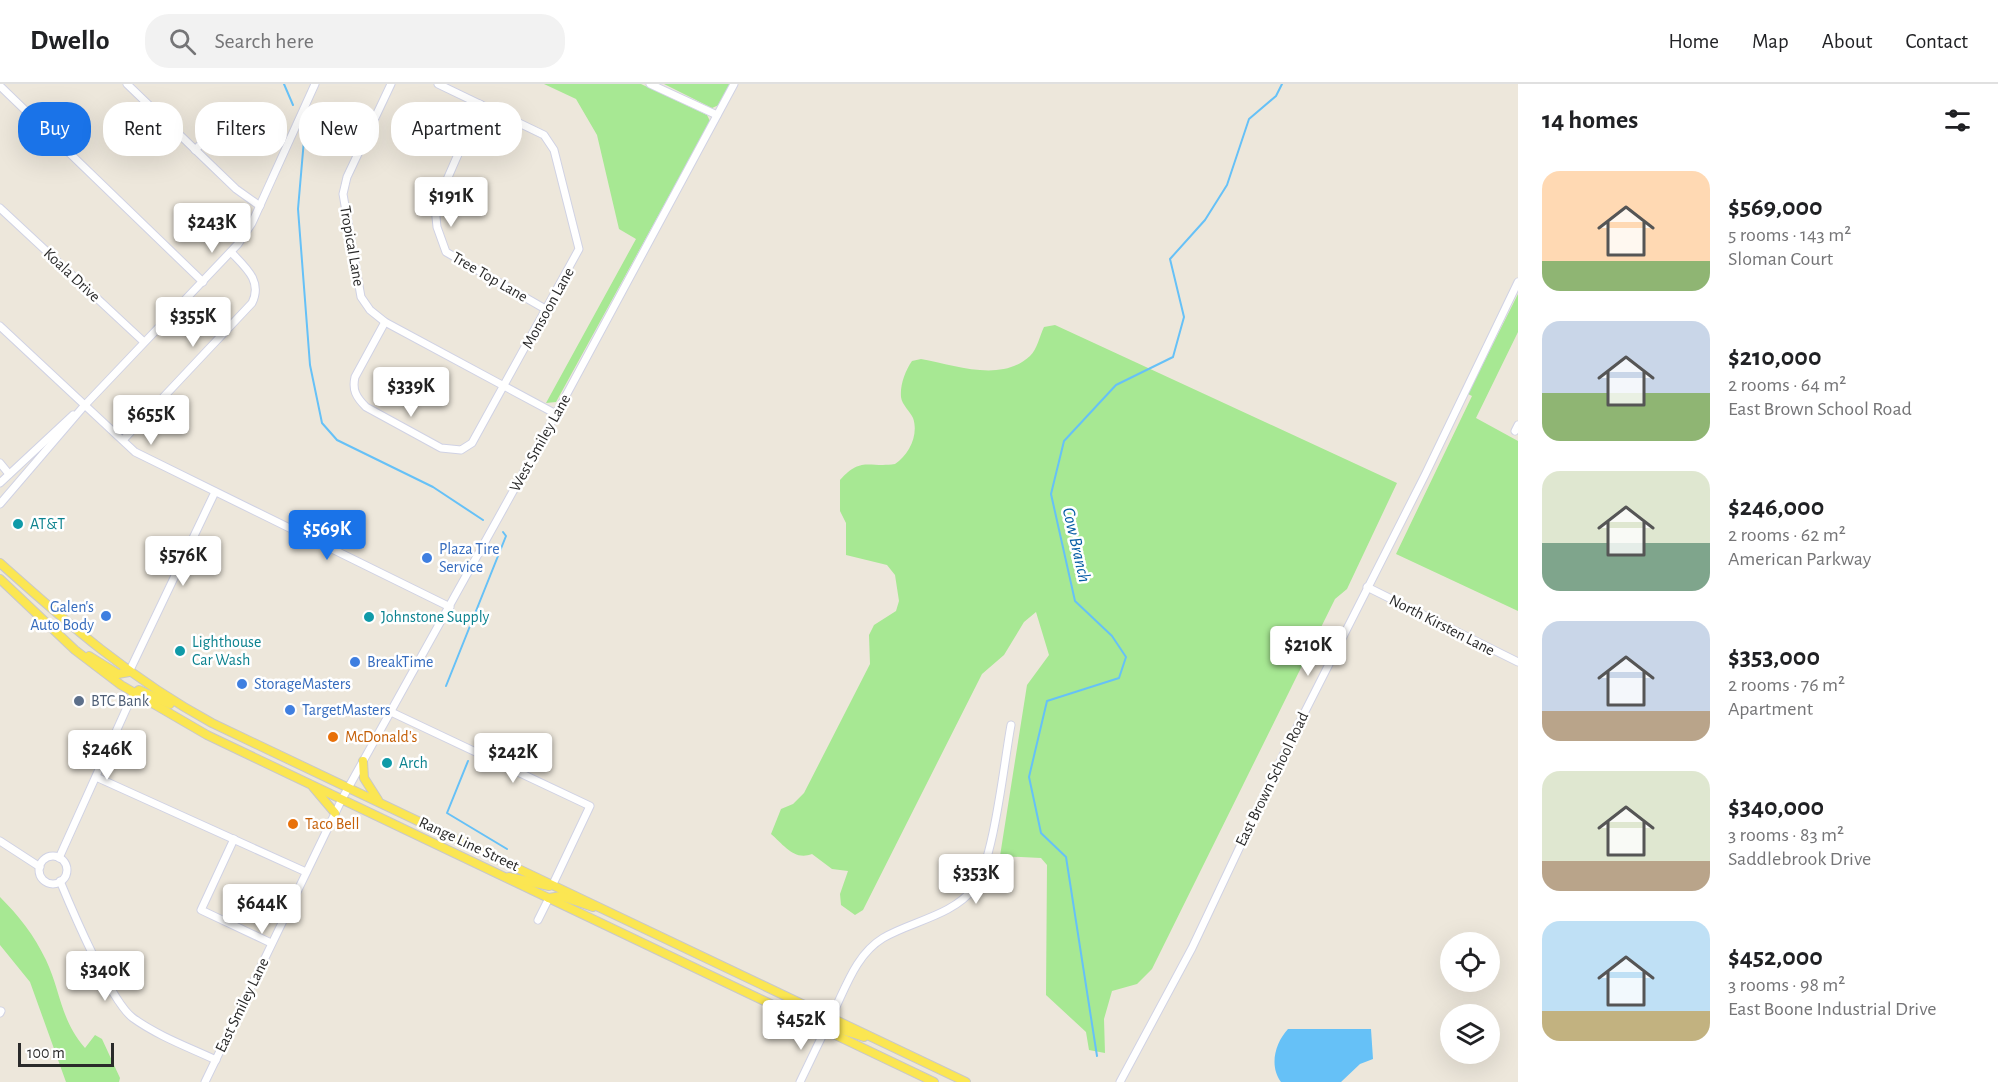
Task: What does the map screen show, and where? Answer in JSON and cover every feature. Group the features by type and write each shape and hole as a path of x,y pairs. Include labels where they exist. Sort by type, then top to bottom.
{"main road":[{"name":"Range Line Street","path":"0,563 82,637 129,672 187,710 966,1082"},
{"name":"Range Line Street","path":"0,579 72,648 133,694 207,735 934,1082"},
{"path":"72,648 118,674 129,672"},
{"path":"133,694 139,690 158,701 187,710"},
{"path":"363,761 364,778 380,803"},
{"path":"310,784 335,813"},
{"path":"503,876 525,879 545,886 553,884"},
{"path":"549,898 561,896 605,909"},
{"path":"786,1011 819,1018 831,1017"},
{"path":"825,1030 833,1028 886,1044"}],"street":[{"path":"0,504 84,406 203,282 246,233 315,84"},
{"name":"Tropical Lane","path":"390,84 347,177 343,194 361,297 370,310 385,322 556,414"},
{"name":"Monsoon Lane","path":"438,84 476,102"},
{"path":"650,84 717,116"},
{"name":"West Smiley Lane","path":"342,799 556,414 734,84"},
{"path":"0,86 203,282"},
{"path":"132,86 195,150"},
{"name":"Monsoon Lane","path":"385,322 355,377 353,384 357,398 366,407 441,448 461,450 472,443 579,249 554,150 544,135 522,124"},
{"path":"201,156 236,189 260,206"},
{"name":"Tree Top Lane","path":"457,156 435,207 446,252 547,310"},
{"name":"Koala Drive","path":"0,208 144,342"},
{"path":"123,440 252,303 257,288 255,281 231,252"},
{"name":"East Brown School Road","path":"1120,1082 1192,948 1518,282"},
{"path":"0,326 135,452 450,607"},
{"path":"0,483 54,430 84,406"},
{"path":"0,463 9,474"},
{"path":"129,672 215,492"},
{"name":"North Kirsten Lane","path":"1367,587 1518,662"},
{"path":"59,858 133,694"},
{"path":"391,712 590,806 553,884"},
{"path":"831,1017 854,969 864,955 881,939 963,900 974,887 982,873 990,846 1011,725"},
{"path":"96,777 306,872"},
{"name":"East Smiley Lane","path":"205,1082 342,799"},
{"path":"234,839 201,910 272,943"},
{"path":"0,842 40,867"},
{"path":"46,858 59,858 67,869 64,878 56,884 44,881 39,872 40,867 46,858"},
{"path":"60,881 115,994 131,1017 152,1030 216,1060"},
{"path":"538,920 549,898"},
{"path":"800,1082 825,1030"}],"green space":[{"path":"544,84 641,84 707,115 710,121 556,402 546,403 636,239 619,229 597,135 576,99"},
{"path":"664,84 731,84 719,105 712,108"},
{"path":"1518,294 1518,332 1476,418 1518,441 1518,611 1396,554 1472,396 1468,394"},
{"path":"1055,325 1397,483 1347,589 1335,599 1152,969 1137,984 1112,991 1104,1019 1105,1053 1089,1050 1086,1032 1046,995 1047,865 1041,858 1000,856 1027,685 1049,655 1036,612 1024,622 1004,655 982,674 863,910 855,915 841,905 840,894 848,871 832,869 812,854 806,856 795,854 771,834 781,809 793,804 804,793 870,664 869,635 874,625 896,611 899,601 895,575 887,565 846,555 846,523 840,511 840,480 860,465 895,464 912,444 915,424 912,415 904,405 901,392 903,378 912,361 921,359 977,370 1006,369 1030,356 1044,327"},
{"path":"0,897 26,926 41,951 51,972 70,1027 85,1048 95,1035 102,1039 120,1078 119,1082 66,1082 30,982 0,945"}],"water":[{"path":"1288,1029 1371,1029 1373,1059 1360,1064 1341,1082 1281,1082 1275,1069 1275,1055"}],"waterway":[{"path":"284,84 293,105"},
{"name":"Cow Branch","path":"1097,1056 1066,857 1041,833 1029,777 1047,701 1119,678 1126,657 1112,636 1075,601 1051,494 1064,441 1116,385 1173,357 1184,317 1170,259 1205,220 1227,185 1249,119 1276,96 1282,84"},
{"path":"303,156 298,209 310,365 322,423 337,440 433,487 483,520"},
{"path":"446,686 506,536 503,532"},
{"path":"468,761 447,813 507,849"}],"place":[{"name":"AT&T","path":"18,524"},
{"name":"Plaza Tire Service","path":"427,558"},
{"name":"Galen's Auto Body","path":"106,616"},
{"name":"Johnstone Supply","path":"369,617"},
{"name":"Lighthouse Car Wash","path":"180,651"},
{"name":"BreakTime","path":"355,662"},
{"name":"StorageMasters","path":"242,684"},
{"name":"BTC Bank","path":"79,701"},
{"name":"TargetMasters","path":"290,710"},
{"name":"McDonald's","path":"333,737"},
{"name":"Arch","path":"387,763"},
{"name":"Taco Bell","path":"293,824"}]}
